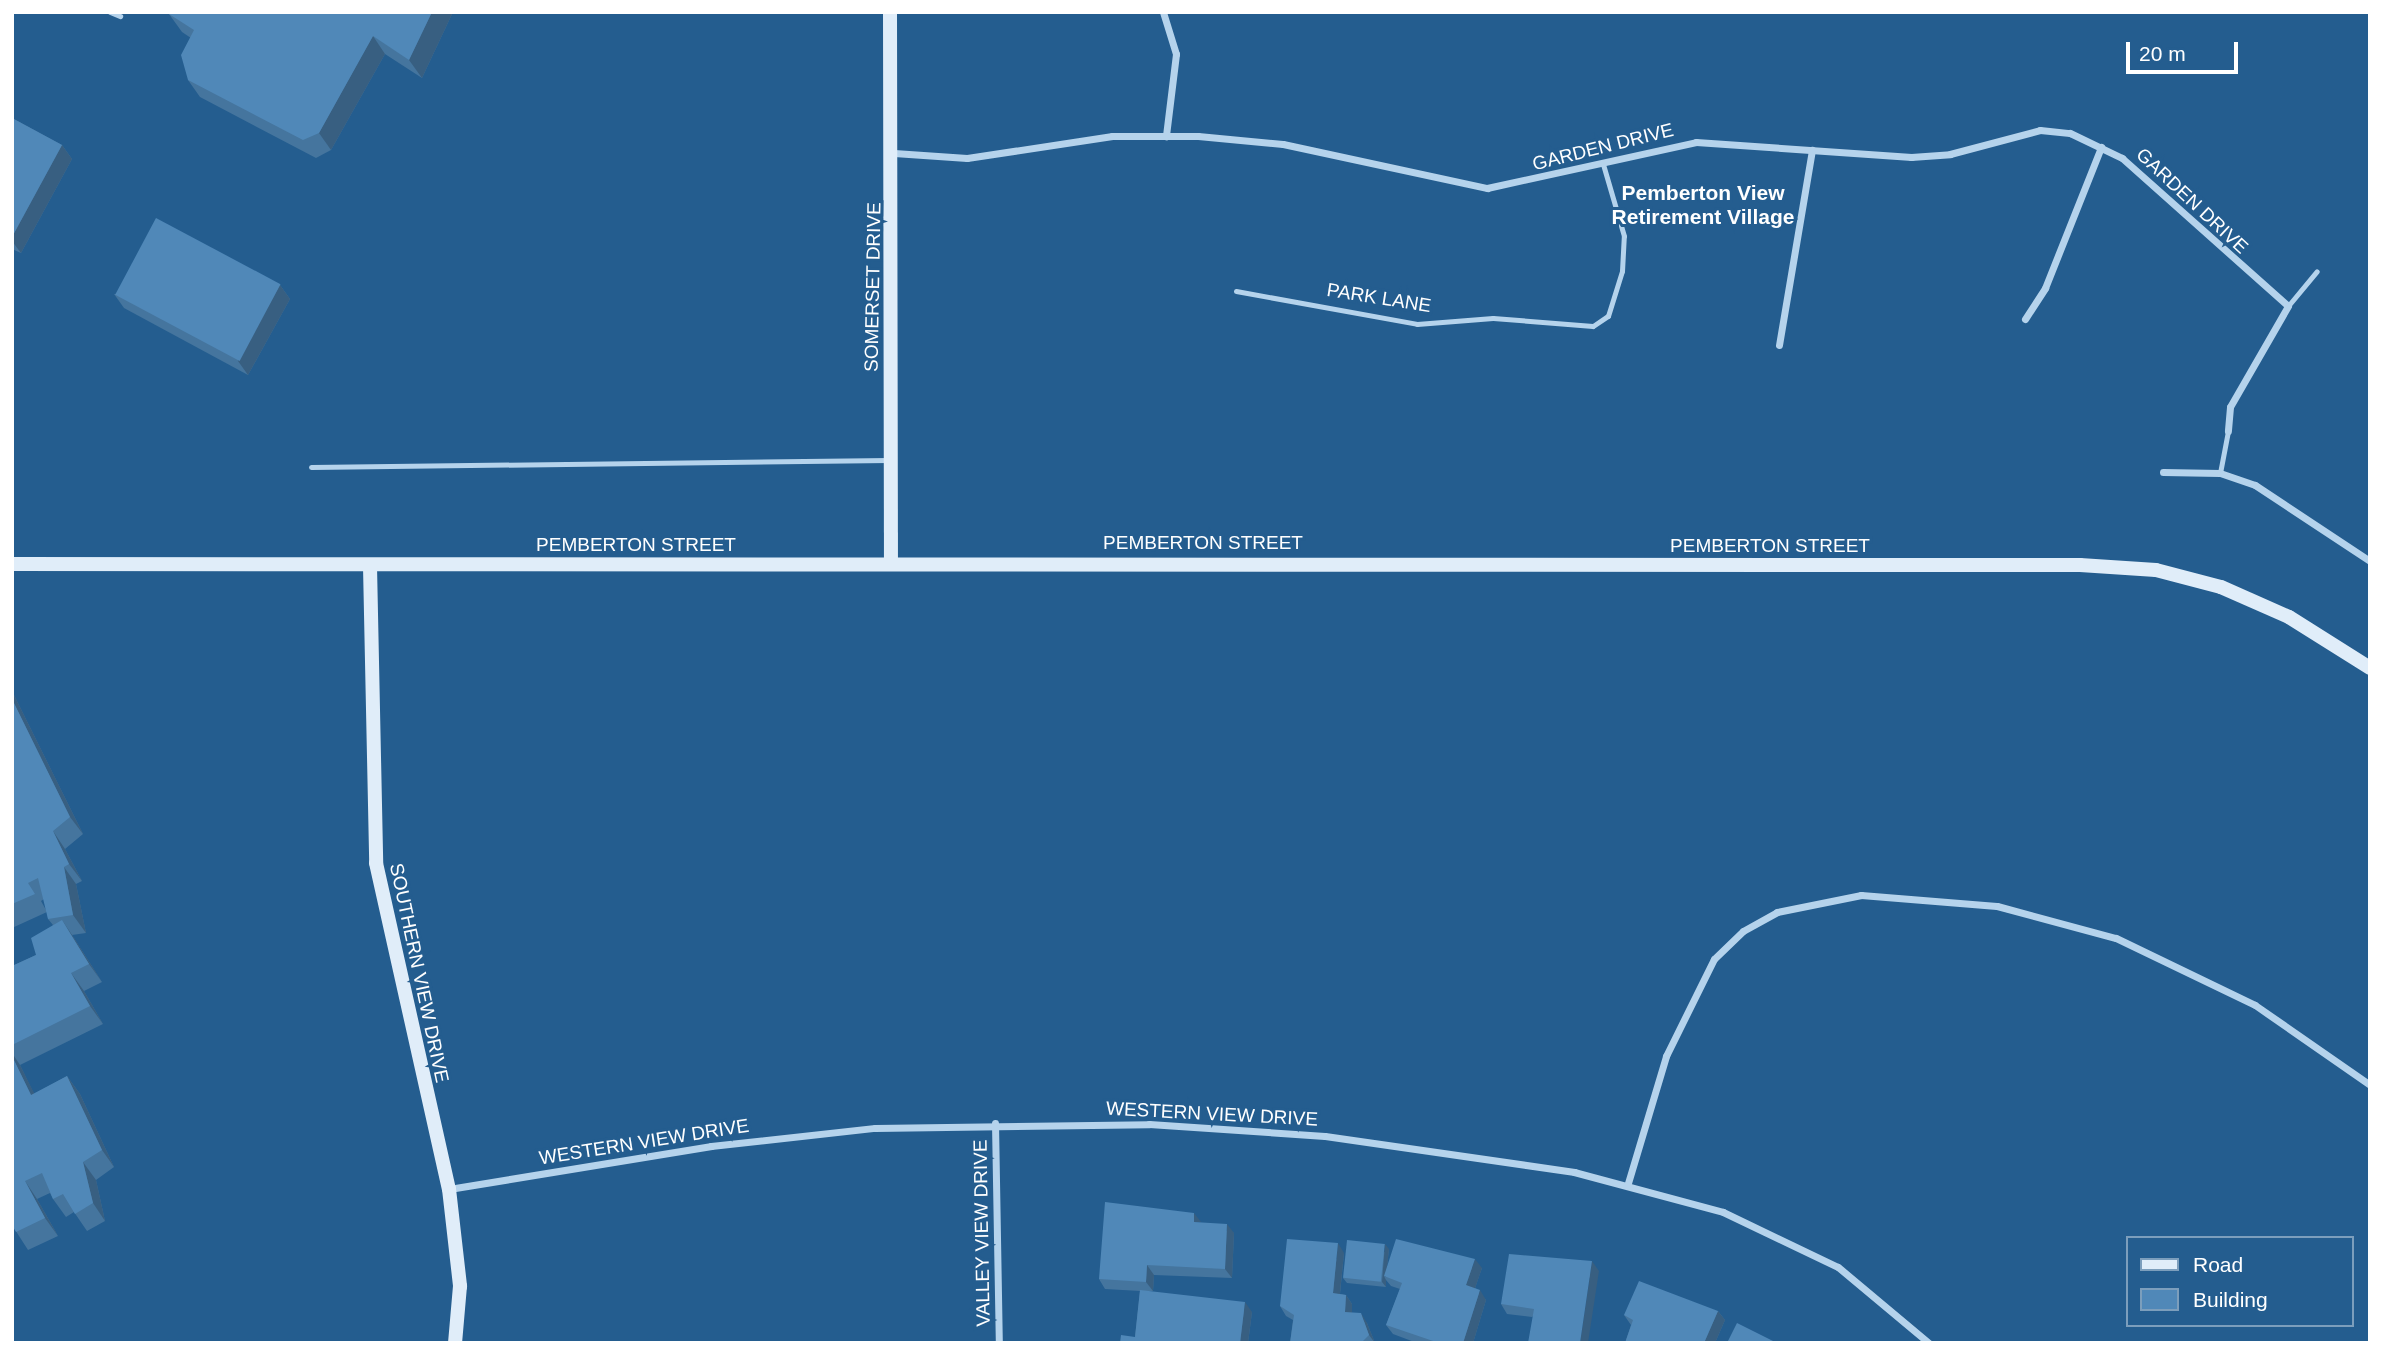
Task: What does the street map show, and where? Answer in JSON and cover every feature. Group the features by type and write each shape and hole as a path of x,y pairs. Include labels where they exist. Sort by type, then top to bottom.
{"main road":[{"name":"SOMERSET DRIVE","path":"890,12 894,153 891,562"},
{"name":"PEMBERTON STREET","path":"12,564 370,566 891,562 2092,566 2156,570 2221,587 2289,617 2370,668"},
{"name":"SOUTHERN VIEW DRIVE","path":"370,566 376,863 449,1189 460,1286 455,1343"}],"street":[{"path":"1163,12 1176,54 1166,136"},
{"name":"GARDEN DRIVE","path":"894,153 967,158 1101,137 1166,136 1283,144 1488,188 1696,142 1812,150 1950,154 2040,130 2070,133 2101,147 2288,306"},
{"path":"2025,319 2050,276 2101,147"},
{"path":"1779,345 1812,150"},
{"path":"2228,431 2230,407 2288,306"},
{"path":"2163,472 2220,473 2287,501 2370,561"},
{"path":"1628,1184 1666,1056 1714,960 1761,919 1848,897 1945,898 2116,938 2255,1005 2370,1085"},
{"name":"WESTERN VIEW DRIVE","path":"449,1189 738,1143 875,1128 995,1124 1149,1124 1325,1136 1476,1154 1628,1184 1723,1212 1816,1255 1929,1343"},
{"name":"VALLEY VIEW DRIVE","path":"995,1124 999,1343"}],"lane":[{"path":"110,12 120,16"},
{"name":"PARK LANE","path":"1236,291 1417,324 1493,318 1593,326 1608,316 1622,271 1624,236 1603,164"},
{"path":"2288,306 2318,271"},
{"path":"2220,473 2228,431"},
{"path":"311,467 890,460"}],"building":[{"path":"432,12 409,60 373,36 319,133 303,140 188,80 181,55 194,30 169,14"},
{"path":"12,118 62,145 12,237"},
{"path":"156,218 280,284 240,361 115,295"},
{"path":"12,699 70,817 53,831 69,864 64,867 73,915 48,919 38,878 28,883 35,894 12,904"},
{"path":"62,920 89,964 71,973 90,1006 12,1045 12,966 36,955 31,938"},
{"path":"12,1056 31,1095 67,1076 102,1150 83,1162 93,1203 75,1214 63,1194 53,1199 42,1173 25,1181 45,1218 16,1232 12,1225"},
{"path":"1105,1202 1194,1213 1194,1222 1227,1224 1225,1269 1147,1265 1146,1282 1099,1279"},
{"path":"1287,1239 1338,1243 1333,1293 1346,1295 1345,1312 1361,1313 1369,1335 1361,1343 1290,1343 1294,1315 1280,1306"},
{"path":"1396,1239 1475,1259 1466,1285 1480,1290 1463,1343 1439,1343 1386,1325 1402,1283 1384,1276"},
{"path":"1347,1240 1385,1244 1381,1282 1343,1278"},
{"path":"1509,1254 1592,1261 1580,1343 1528,1343 1534,1309 1501,1304"},
{"path":"1639,1281 1718,1311 1704,1343 1625,1343 1633,1320 1624,1315"},
{"path":"1140,1290 1245,1302 1240,1343 1120,1343 1121,1335 1135,1337"},
{"path":"1737,1323 1777,1343 1727,1343"}],"district":[{"name":"Pemberton View Retirement Village","path":"1703,205"}]}
